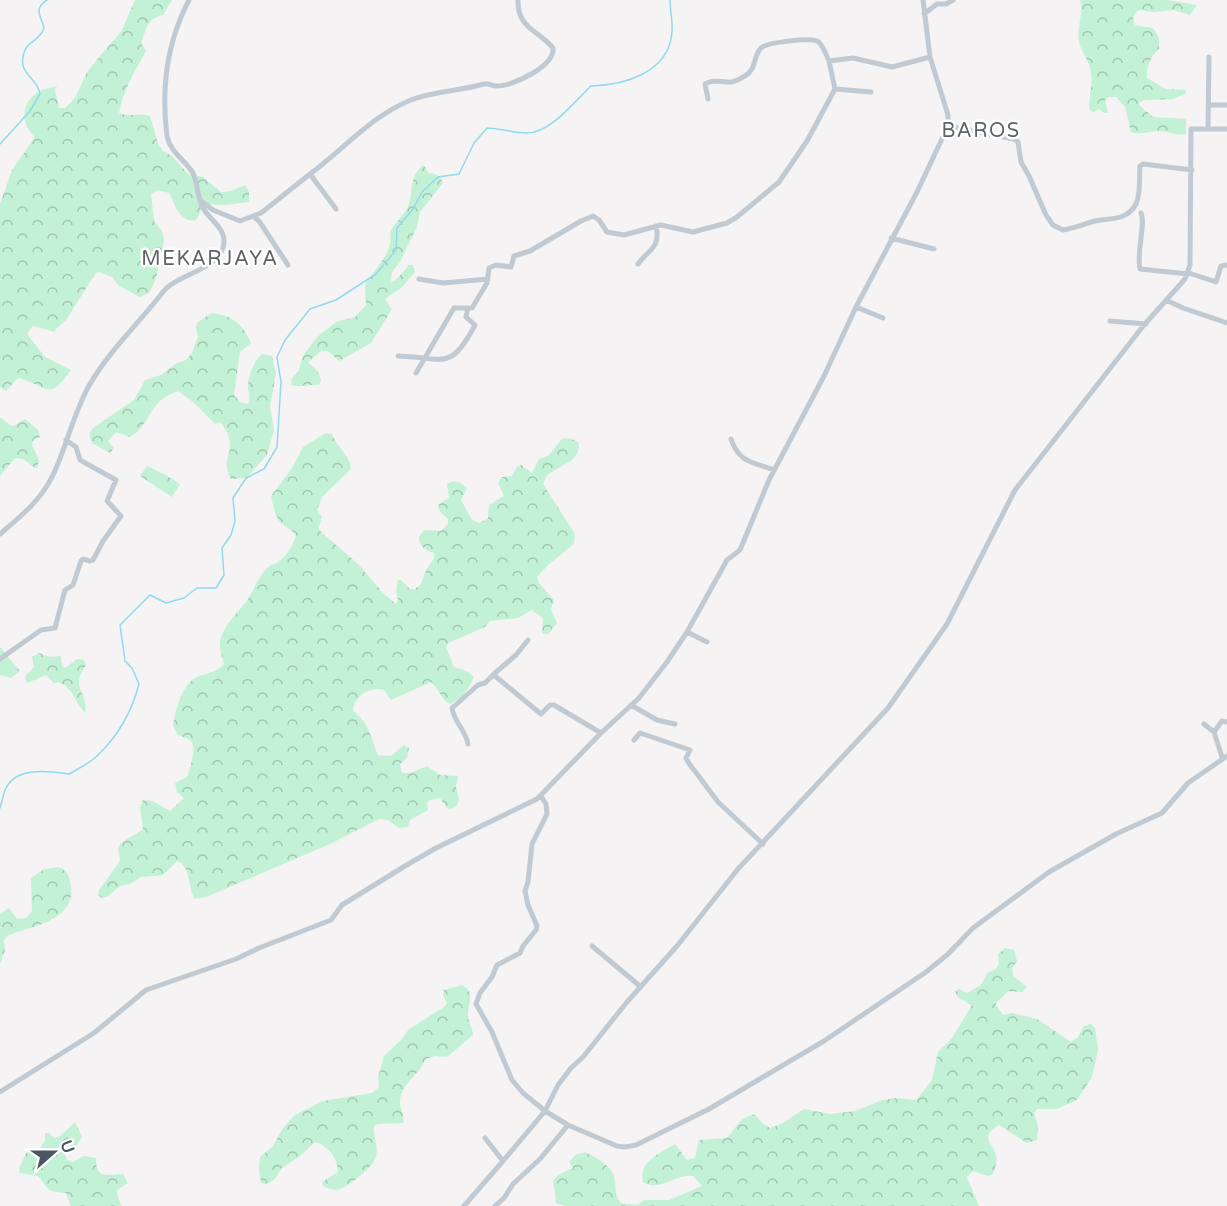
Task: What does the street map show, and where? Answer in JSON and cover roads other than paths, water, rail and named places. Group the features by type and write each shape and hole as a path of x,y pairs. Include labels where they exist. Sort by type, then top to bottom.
{"street":[{"path":"0,534 23,514 52,478 90,384 121,340 167,287 201,270 213,261 223,247 222,231 207,214 199,200 192,173 168,142 166,129 166,69 174,35 189,0"},
{"path":"199,200 235,221 240,222 254,217 337,154 378,117 410,100 489,83 496,86 507,84 545,64 552,55 553,48 520,18 518,0"},
{"path":"0,1092 94,1033 146,990 236,959 331,920 342,905 405,866 541,796 631,705 667,662 687,632 727,560 740,550 774,470 824,376 856,307 917,192 948,126 948,115 930,57 923,0"},
{"path":"924,14 937,4 946,4 953,0"},
{"path":"416,373 454,308 468,308 475,303 488,279 491,266 509,268 514,256 536,248 591,216 599,220 607,232 616,235 665,225 693,232 727,223 736,217 765,195 784,176 807,141 835,89 829,61 820,44 815,41 802,40 766,46 759,51 753,69 748,75 732,82 710,81 705,84 708,99"},
{"path":"829,61 853,58 892,67 930,57"},
{"path":"1208,129 1209,57"},
{"path":"835,89 871,92"},
{"path":"1208,105 1227,105"},
{"path":"948,126 1018,142 1021,162 1046,215 1053,225 1063,230 1095,221 1112,220 1130,211 1137,203 1140,166 1143,164 1192,170"},
{"path":"464,1206 545,1111 558,1086 572,1068 677,946 738,869 877,721 916,670 947,624 1015,490 1188,273 1192,170 1191,129 1227,129"},
{"path":"310,174 336,209"},
{"path":"1141,213 1143,219 1139,268 1188,273 1216,282 1221,266 1227,266"},
{"path":"254,217 260,221 288,265"},
{"path":"638,264 656,244 658,235 656,226"},
{"path":"891,238 934,249"},
{"path":"419,279 443,283 488,279"},
{"path":"1166,300 1227,323"},
{"path":"856,307 883,318"},
{"path":"398,356 425,357 442,361 460,351 475,326 466,317 468,308"},
{"path":"1110,321 1146,324"},
{"path":"731,439 742,459 774,470"},
{"path":"0,659 40,630 55,628 65,590 74,583 81,561 93,560 121,516 107,501 116,483 115,479 80,460 76,447 66,440"},
{"path":"687,632 707,642"},
{"path":"468,744 452,708 478,685 485,683 516,655 528,640"},
{"path":"494,674 541,714 550,705 554,705 601,733"},
{"path":"631,705 657,720 675,724"},
{"path":"1214,732 1222,721 1227,722"},
{"path":"541,796 546,804 547,814 532,844 525,894 537,928 520,953 497,965 476,1001 514,1085 545,1111 568,1125 617,1146 630,1147 709,1109 824,1041 926,972 947,955 973,928 1049,872 1116,834 1162,813 1188,783 1225,756 1214,732 1204,724"},
{"path":"634,740 640,733 690,750 686,758 705,787 763,844"},
{"path":"592,946 640,987"},
{"path":"499,1205 513,1184 540,1159 568,1125"},
{"path":"485,1138 503,1161"}],"waterway":[{"path":"0,144 30,111 40,94 25,70 23,58 27,47 44,28 39,10 47,0"},
{"path":"0,808 5,790 16,777 42,771 69,774 94,759 123,723 139,684 132,668 125,661 120,625 150,595 166,603 184,598 197,588 216,588 224,575 222,548 231,535 235,521 233,498 246,478 264,469 277,447 281,382 277,357 285,340 310,309 336,300 376,274 396,250 397,228 413,209 422,192 438,177 459,174 474,143 487,128 521,133 535,132 562,116 591,86 617,83 643,74 654,67 663,58 669,46 672,32 670,0"}],"district":[{"name":"BAROS","path":"981,131"},
{"name":"MEKARJAYA","path":"210,259"}]}
